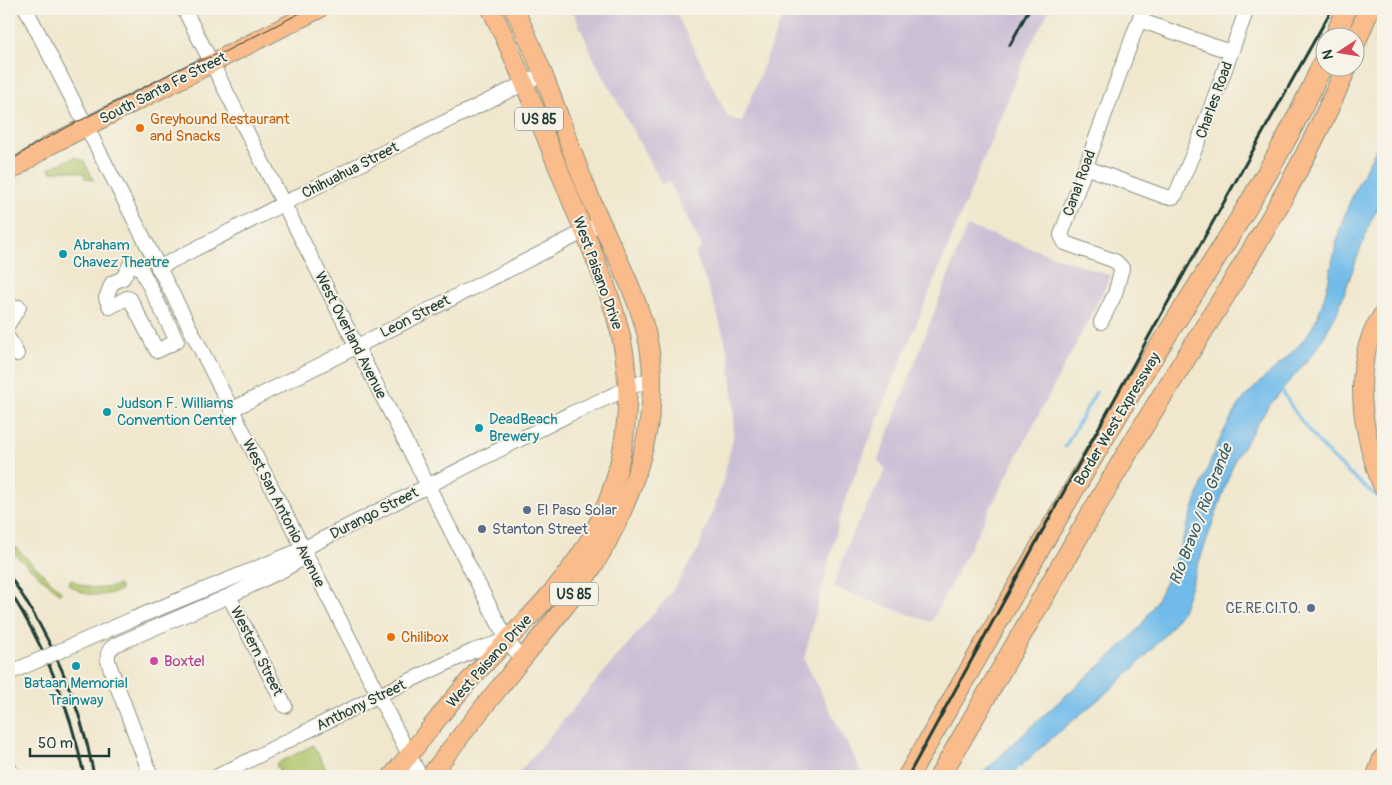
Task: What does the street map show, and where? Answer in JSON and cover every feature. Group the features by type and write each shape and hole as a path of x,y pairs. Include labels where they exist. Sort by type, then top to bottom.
{"highway":[{"path":"1338,28 1346,9"},
{"path":"1361,28 1369,9"},
{"name":"Border West Expressway","path":"908,776 1136,385 1228,239 1291,132 1316,78"},
{"name":"Border West Expressway","path":"940,776 1128,451 1280,204 1327,112 1342,78"},
{"path":"1377,776 1383,759"}],"main road":[{"name":"South Santa Fe Street","path":"9,172 48,146 319,9"},
{"name":"West Paisano Drive","path":"392,776 452,702 565,574 593,533 610,495 621,456 626,416 626,388 624,352 617,318 525,82 491,9"},
{"name":"West Paisano Drive","path":"430,776 579,587 605,547 643,449 651,407 652,378 648,344 639,312 601,223 543,74 514,9"},
{"path":"1383,314 1368,342 1362,369 1362,391 1368,436 1383,488"}],"street":[{"name":"West San Antonio Avenue","path":"26,9 230,410 420,776"},
{"name":"West Overland Avenue","path":"184,9 285,203 507,640 522,659"},
{"name":"Charles Road","path":"1085,167 1166,197 1173,197 1179,191 1247,9"},
{"path":"1141,14 1231,52"},
{"name":"Canal Road","path":"1101,322 1116,294 1122,268 1115,261 1065,243 1061,235 1141,14"},
{"name":"Chihuahua Street","path":"158,268 543,74"},
{"name":"Leon Street","path":"230,410 601,223"},
{"path":"130,265 135,265 141,270 177,341 157,351 130,299 127,298 110,307 106,298 112,284 123,278 130,265"},
{"path":"9,323 19,307"},
{"path":"9,339 17,354"},
{"name":"Durango Street","path":"9,673 303,549 626,388 652,378"},
{"path":"151,776 110,667 108,654 117,644 229,596 293,565 303,549"},
{"name":"Western Street","path":"229,596 285,706"},
{"name":"Anthony Street","path":"218,776 378,695 472,651 507,640"},
{"path":"9,768 13,776"}],"shaded area":[{"path":"572,9 674,9 728,117 742,122 785,9 1050,9 1027,52 844,502 804,659 861,771 858,776 516,776 671,593 699,548 721,488 733,439 734,405 729,356 717,312 695,253 702,248 669,181 662,184 595,61"},
{"path":"967,226 1111,276 931,622 833,588 851,536 886,470 878,460"}],"green space":[{"path":"75,157 84,161 94,180 84,178 85,174 67,170 50,172 49,168"},
{"path":"9,541 61,591 60,594 9,550"},
{"path":"71,579 77,583 94,588 119,585 121,590 100,595 87,594 68,584"},
{"path":"313,745 330,776 282,776 276,764"}],"water":[{"name":"Río Bravo / Rio Grande","path":"1383,135 1383,199 1371,220 1337,313 1317,349 1268,407 1235,459 1182,611 1164,635 1123,678 1032,755 1011,776 980,776 1120,647 1142,624 1175,561 1207,470 1231,418 1250,392 1302,342 1315,321 1325,294 1346,211"}],"waterway":[{"path":"1281,389 1302,422 1326,451 1353,477 1383,501"},
{"path":"1065,447 1096,392"}],"tram line":[{"path":"9,162 37,143 187,65 224,52 308,9"}],"railway":[{"path":"1010,45 1029,9"},
{"path":"908,776 1148,338 1332,9"},
{"path":"9,575 38,622 62,671 81,723 94,776"},
{"path":"9,590 34,634 55,679 72,727 84,776"}],"place":[{"name":"Greyhound Restaurant and Snacks","path":"140,128"},
{"name":"Abraham Chavez Theatre","path":"63,254"},
{"name":"Judson F. Williams Convention Center","path":"107,412"},
{"name":"DeadBeach Brewery","path":"479,428"},
{"name":"El Paso Solar","path":"527,510"},
{"name":"Stanton Street","path":"482,529"},
{"name":"CE.RE.CI.TO.","path":"1311,608"},
{"name":"Chilibox","path":"391,637"},
{"name":"Boxtel","path":"154,661"},
{"name":"Bataan Memorial Trainway","path":"76,666"}]}
